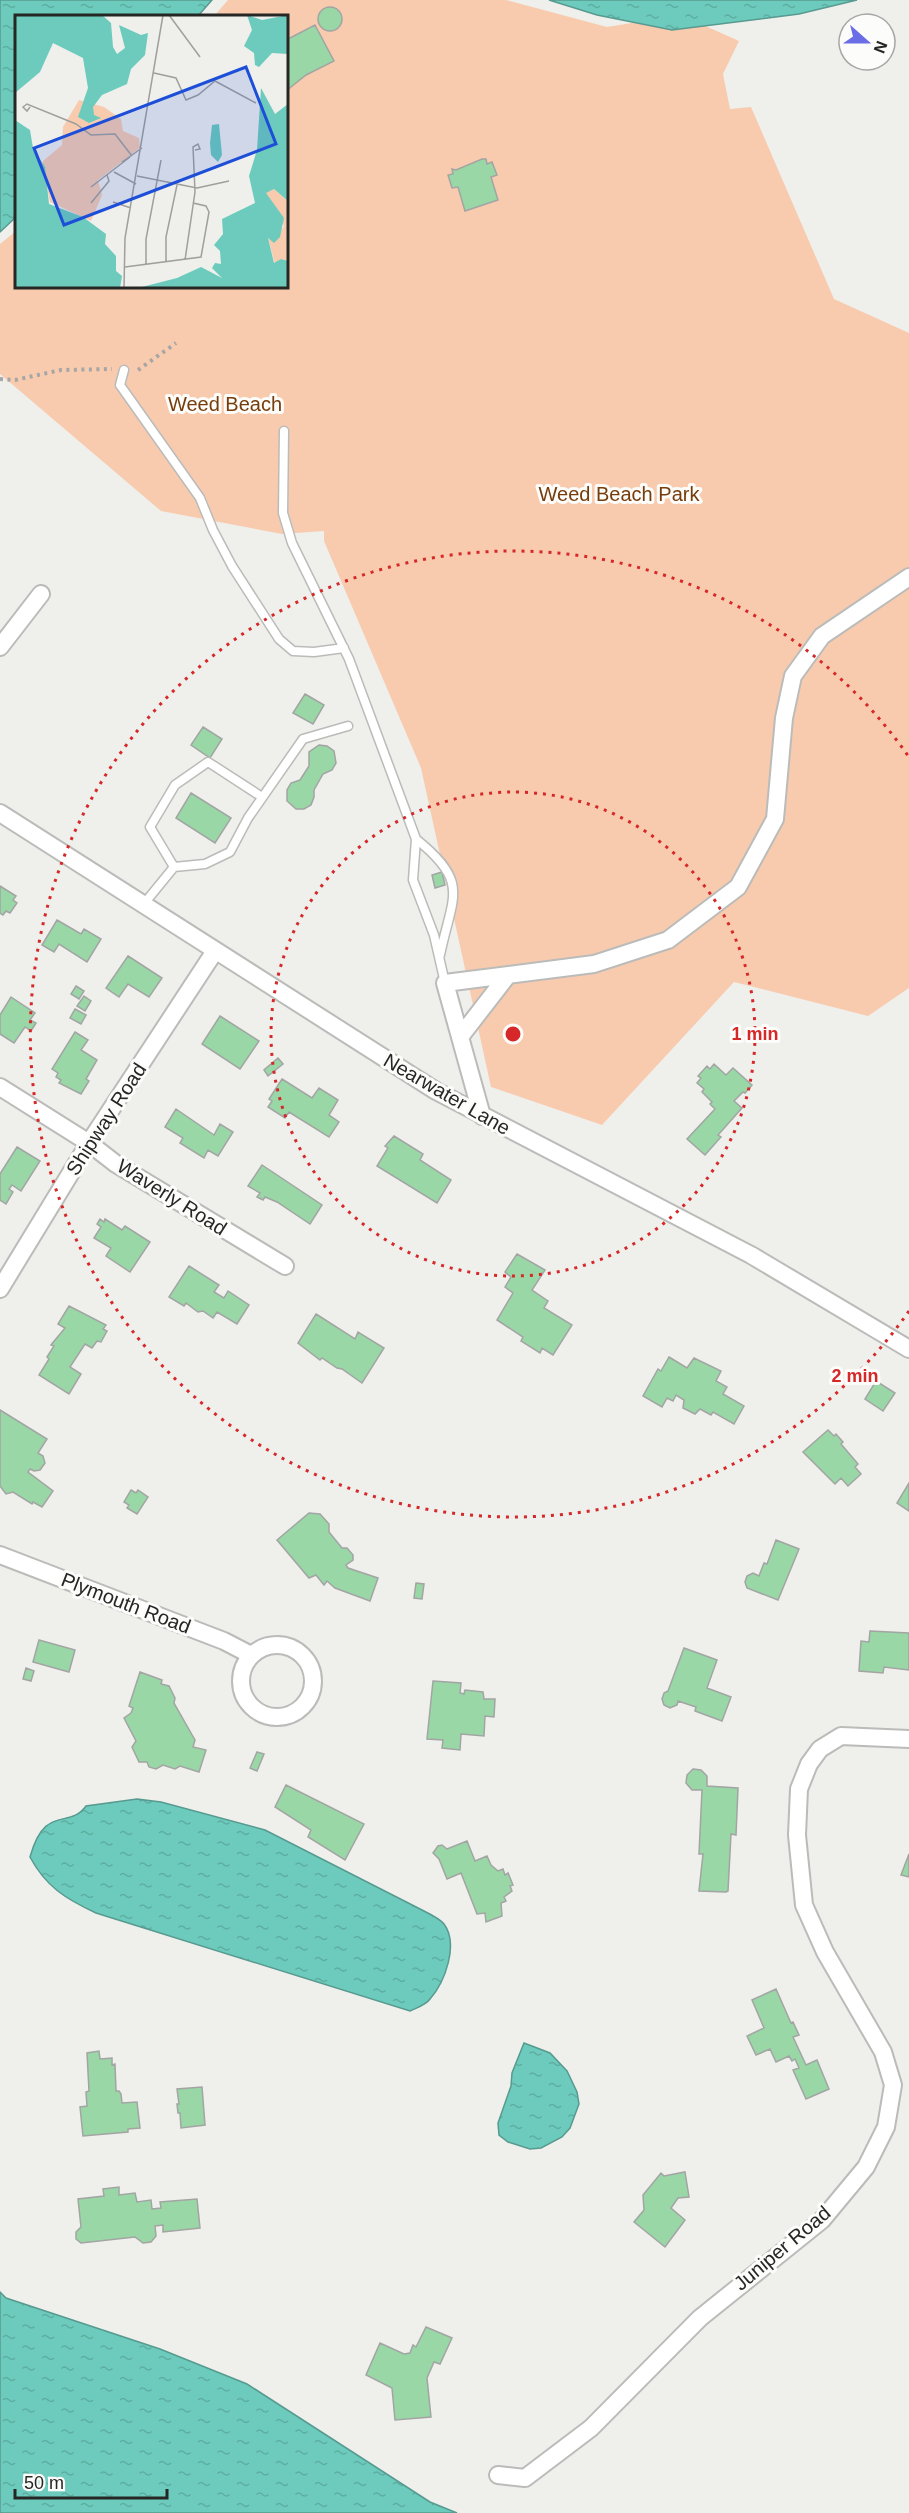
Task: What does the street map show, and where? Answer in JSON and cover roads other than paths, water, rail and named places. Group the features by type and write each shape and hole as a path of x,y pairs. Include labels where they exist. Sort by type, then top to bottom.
{"street":[{"path":"482,1116 445,983 594,964 668,940 738,887 775,819 784,718 793,676 822,636 909,577"},
{"path":"0,647 41,594"},
{"name":"Nearwater Lane","path":"0,813 436,1091 751,1256 909,1349"},
{"name":"Shipway Road","path":"0,1289 89,1143 215,951"},
{"path":"460,1037 508,975"},
{"name":"Waverly Road","path":"0,1086 89,1143 116,1164 285,1266"},
{"name":"Plymouth Road","path":"0,1555 224,1641 251,1655"},
{"path":"277,1644 291,1647 303,1655 311,1667 314,1681 311,1695 303,1707 291,1715 277,1718 263,1715 251,1707 243,1695 241,1681 243,1666 251,1655 263,1647 277,1644"},
{"name":"Juniper Road","path":"498,2475 525,2478 591,2428 700,2318 822,2220 866,2167 886,2127 893,2085 883,2052 825,1952 804,1905 797,1835 799,1789 809,1764 820,1749 841,1736 909,1739"}],"lane":[{"path":"124,370 120,385 200,498 213,530 232,566 279,639 293,651 314,652 344,648"},
{"path":"284,432 283,513 292,543 344,648 416,839 413,880 440,956 445,983"},
{"path":"143,905 174,867 205,864 230,852 262,797 303,738 348,726"},
{"path":"174,867 150,827 175,785 208,762 262,797"},
{"path":"416,839 436,855 447,869 452,883 454,899 440,956"}],"water":[{"path":"0,0 212,0 199,15 15,15 15,218 0,232"},
{"path":"549,0 857,0 799,14 672,30 597,15"},
{"path":"137,1799 161,1802 265,1830 437,1918 448,1932 450,1952 445,1973 436,1992 426,2003 410,2011 96,1913 75,1903 58,1891 36,1867 30,1857 36,1840 50,1823 79,1813 86,1806"},
{"path":"524,2043 550,2053 567,2071 577,2092 579,2104 570,2128 562,2137 541,2148 530,2149 508,2142 499,2135 498,2123 511,2086 512,2073"},
{"path":"0,2292 6,2298 160,2349 247,2384 430,2502 457,2513 0,2513"}],"park label":[{"name":"Weed Beach","path":"225,404"},
{"name":"Weed Beach Park","path":"619,494"}]}
